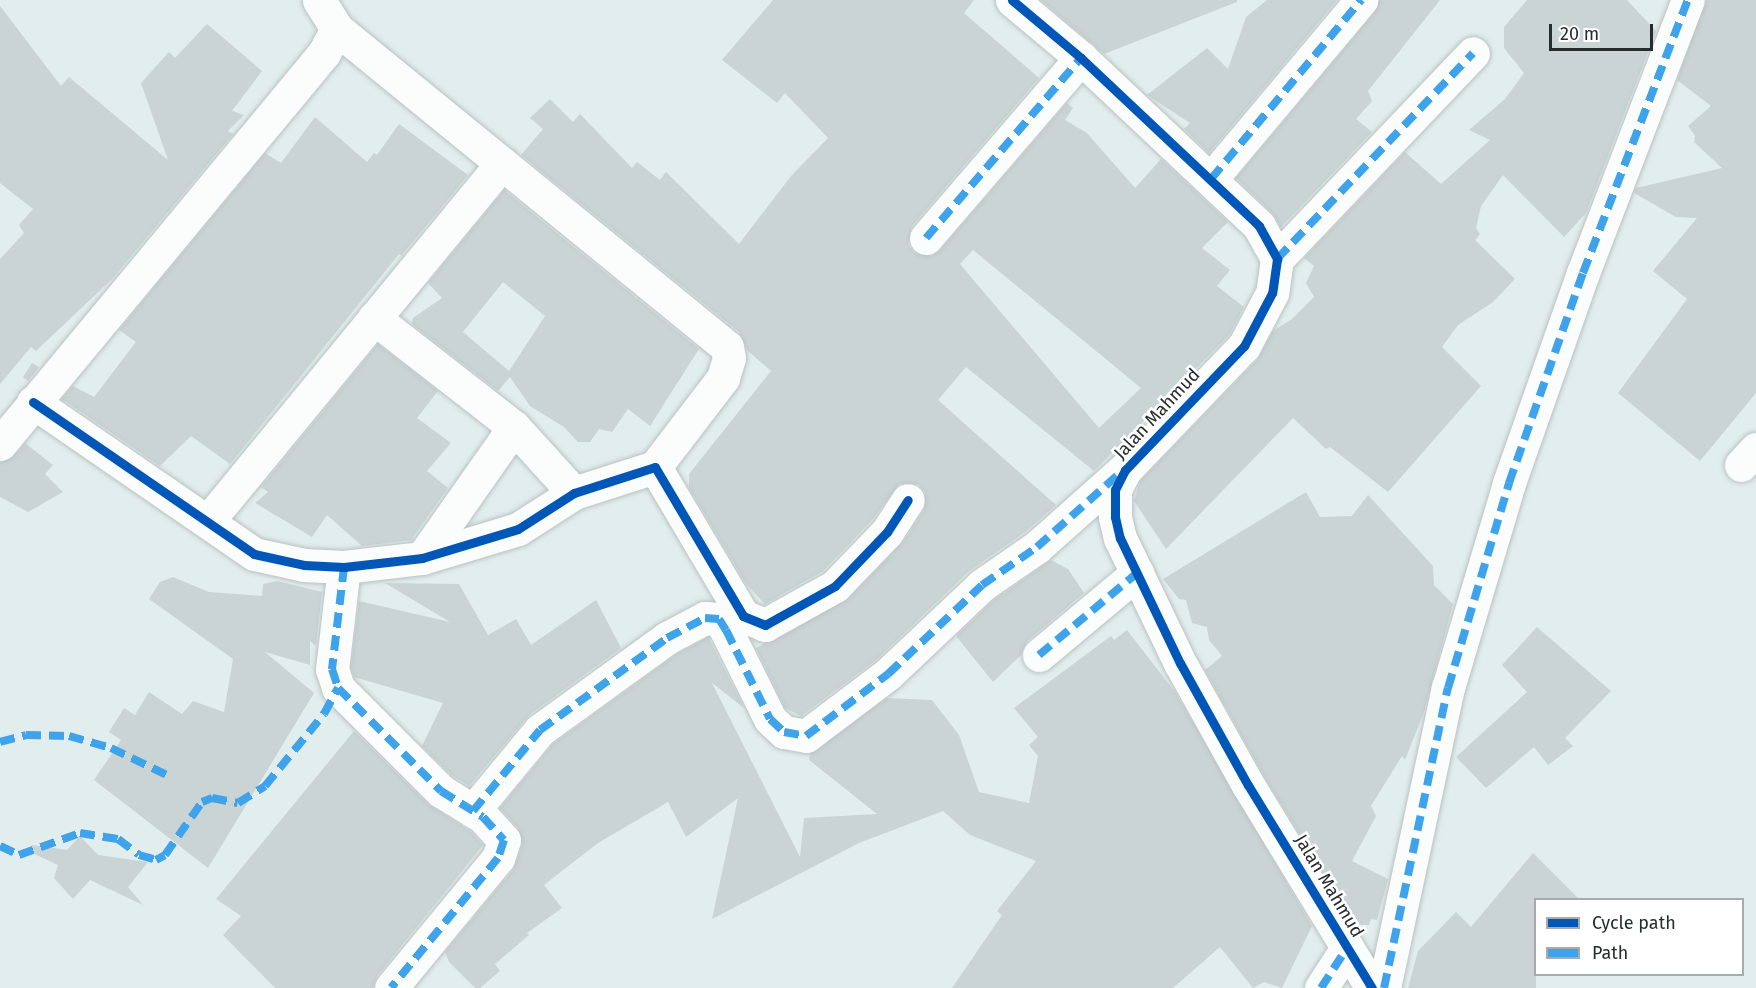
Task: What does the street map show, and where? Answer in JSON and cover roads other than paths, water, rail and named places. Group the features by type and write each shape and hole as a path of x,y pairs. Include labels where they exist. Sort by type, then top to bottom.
{"street":[{"path":"33,402 208,520 254,554 304,565 344,567 422,558 518,529 574,493 655,467 723,378 729,358 727,347 337,29 319,0"},
{"path":"1012,0 1082,58 1211,179 1259,226 1277,259 1473,53"},
{"path":"1211,179 1360,0"},
{"path":"1384,988 1448,688 1509,483 1583,273 1689,0"},
{"path":"0,444 261,133 324,53 337,29"},
{"path":"926,238 1082,58"},
{"path":"208,520 502,162"},
{"name":"Jalan Mahmud","path":"1277,259 1272,293 1244,346 1128,466 1115,490 1115,517 1137,573 1180,663 1248,785 1372,988"},
{"path":"374,318 513,427 574,493"},
{"path":"422,558 513,427"},
{"path":"473,811 540,730 667,638 705,618 719,620 770,719 784,732 806,736 888,674 982,585 1037,547 1128,466"},
{"path":"655,467 743,616 765,625 835,586 887,532 908,500"},
{"path":"344,567 332,669 338,688 441,791 473,811 504,840 501,854 391,988"},
{"path":"1039,655 1137,573"},
{"path":"1321,988 1347,948"}]}
